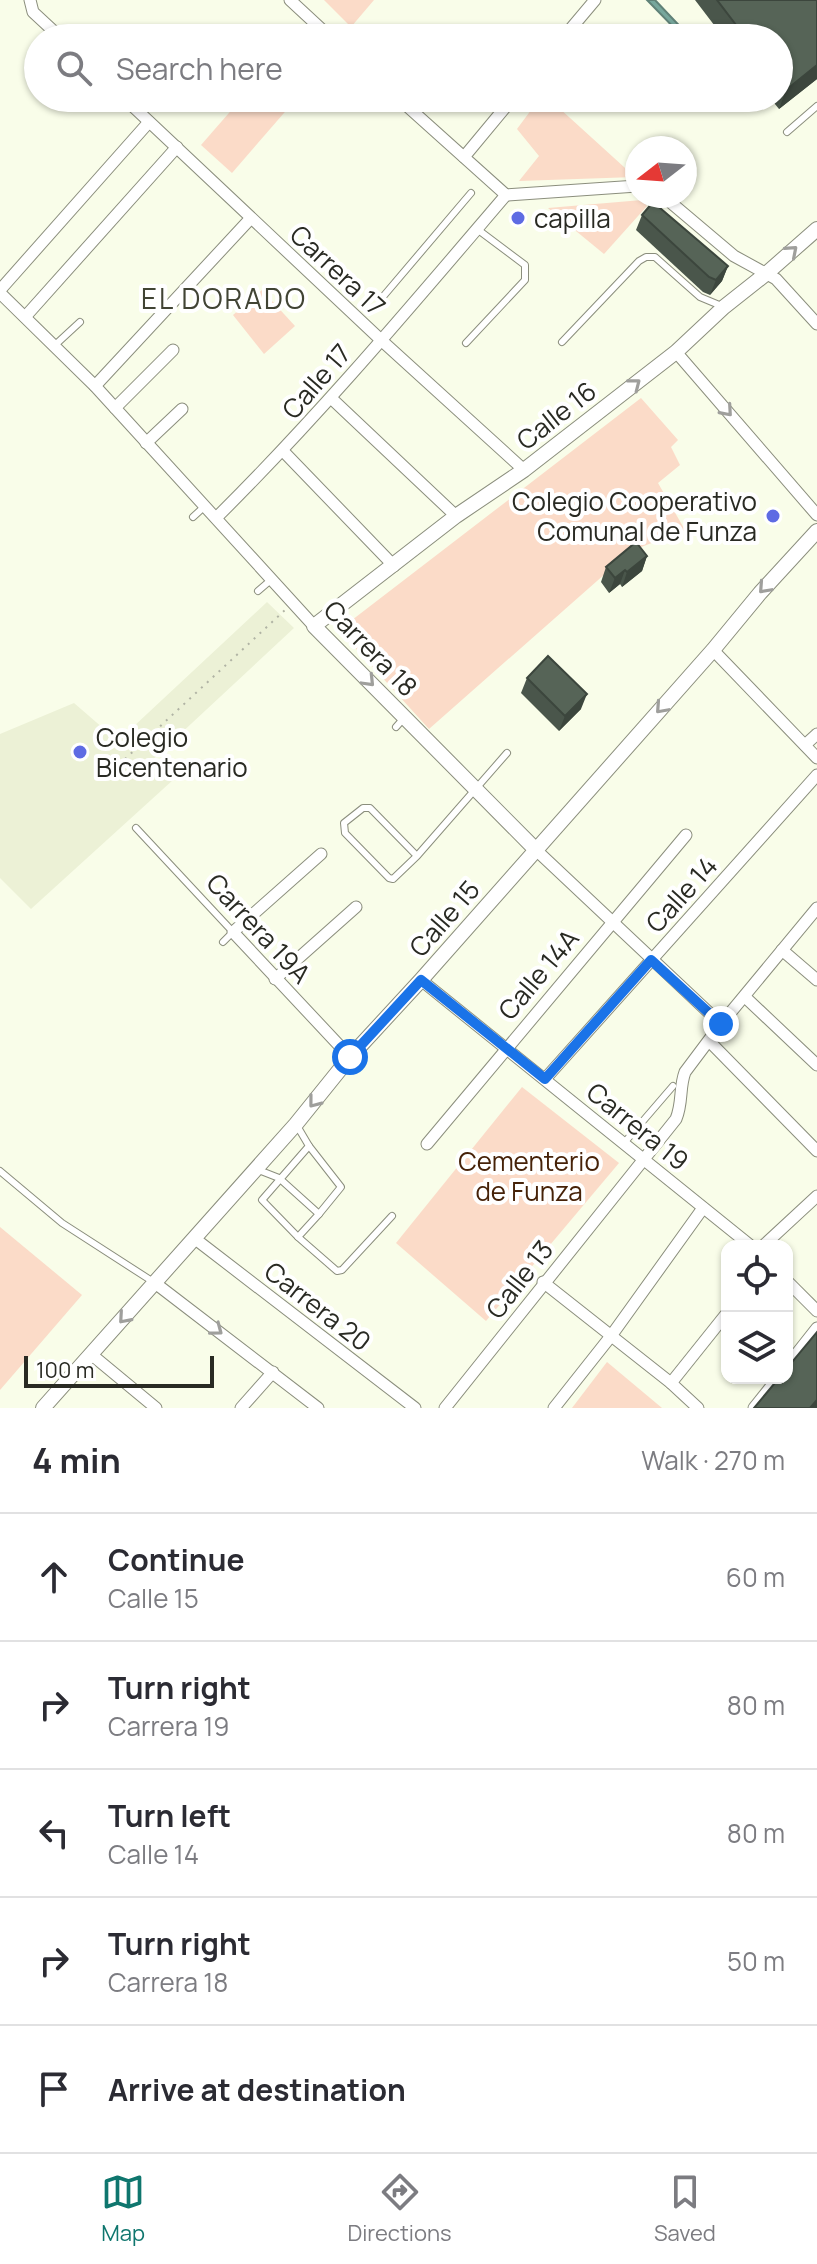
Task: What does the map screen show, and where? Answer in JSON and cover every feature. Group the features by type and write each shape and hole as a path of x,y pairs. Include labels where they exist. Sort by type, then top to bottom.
{"street":[{"path":"290,0 316,24"},
{"path":"575,24 595,0"},
{"path":"32,6 48,24"},
{"name":"Carrera 17","path":"139,112 524,470"},
{"path":"414,112 506,195 625,187"},
{"path":"464,157 501,112"},
{"path":"0,292 149,122"},
{"path":"25,317 177,147"},
{"name":"Calle 17","path":"216,518 331,398 381,340 449,252 477,229 506,195"},
{"path":"677,208 734,256 767,273 817,324"},
{"path":"95,386 251,218"},
{"name":"Calle 16","path":"314,626 676,352 817,229"},
{"name":"Carrera 18","path":"0,292 95,386 400,722 721,1024"},
{"path":"115,408 173,350"},
{"path":"676,352 817,515"},
{"path":"331,398 456,516"},
{"path":"146,443 182,409"},
{"path":"283,451 394,566"},
{"name":"Calle 15","path":"43,1408 817,531"},
{"path":"713,650 817,758"},
{"path":"805,745 817,734"},
{"name":"Calle 14","path":"545,1079 817,775"},
{"name":"Calle 14A","path":"427,1144 686,835"},
{"path":"233,932 321,854"},
{"path":"275,979 356,907"},
{"name":"Calle 13","path":"445,1408 676,1119 683,1103 682,1079 685,1072 817,908"},
{"name":"Carrera 19A","path":"233,932 350,1057"},
{"path":"782,950 817,980"},
{"name":"Carrera 19","path":"421,980 743,1240"},
{"path":"745,997 817,1065"},
{"path":"709,1041 817,1151"},
{"path":"769,1240 817,1196"},
{"path":"554,1408 611,1336 703,1208"},
{"name":"Carrera 20","path":"194,1238 415,1408"},
{"path":"543,1282 698,1408"},
{"path":"155,1283 318,1408"},
{"path":"793,1287 817,1311"},
{"path":"671,1383 721,1320"},
{"path":"793,1358 817,1328"},
{"path":"92,1355 156,1408"},
{"path":"241,1408 273,1372"},
{"path":"754,1408 773,1384"}],"lane":[{"path":"787,132 817,106"},
{"path":"381,299 471,193"},
{"path":"466,343 525,280 527,274 525,265 477,229"},
{"path":"562,342 646,257 655,257 700,297 724,307"},
{"path":"54,346 80,322"},
{"path":"193,517 205,506"},
{"path":"258,591 272,579"},
{"path":"417,856 370,808 363,808 344,823 345,833 389,878 398,876 417,856 507,753"},
{"name":"Carrera 19A","path":"136,828 233,932"},
{"path":"223,942 233,932"},
{"path":"624,1143 673,1086"},
{"path":"296,1124 341,1187 298,1237"},
{"path":"309,1146 262,1200 333,1269 342,1270 392,1216"},
{"path":"256,1169 279,1178 319,1214"},
{"path":"0,1171 62,1223 155,1283"}],"path":[{"path":"125,759 280,615"}],"shaded area":[{"name":"Colegio Bicentenario","path":"267,602 294,628 149,763 173,780 31,909 0,878 0,734 74,703 118,741"}],"green space":[{"path":"324,0 374,0 354,24 348,24"},
{"path":"230,112 285,112 232,173 201,145"},
{"path":"530,112 563,112 625,168 625,177 519,181 539,156 517,129"},
{"path":"625,201 625,208 645,208 604,254 548,208"},
{"path":"262,290 295,326 264,354 233,315"},
{"path":"641,398 678,440 671,447 680,465 658,483 685,530 631,551 429,729 339,630"},
{"name":"Cementerio de Funza","path":"522,1087 619,1163 486,1321 396,1243"},
{"path":"0,1227 82,1295 0,1390"},
{"path":"607,1362 662,1408 572,1408"}],"water":[{"path":"647,0 655,0 678,24 670,24"}],"building":[{"path":"717,0 817,0 817,65 793,84 793,24 735,24"},
{"path":"648,208 660,208 728,266 716,280 709,277 642,215"},
{"path":"636,542 647,556 615,578 606,567"},
{"path":"548,656 587,694 565,716 527,678"},
{"path":"817,1332 817,1400 810,1408 754,1408 774,1384 793,1384 793,1361"}],"place":[{"name":"capilla","path":"518,218"},
{"name":"Colegio Cooperativo Comunal de Funza","path":"773,516"},
{"name":"Colegio Bicentenario","path":"80,752"}],"district":[{"name":"EL DORADO","path":"224,298"}],"route":[{"path":"350,1057 421,980 545,1079 651,960 721,1024"}]}
